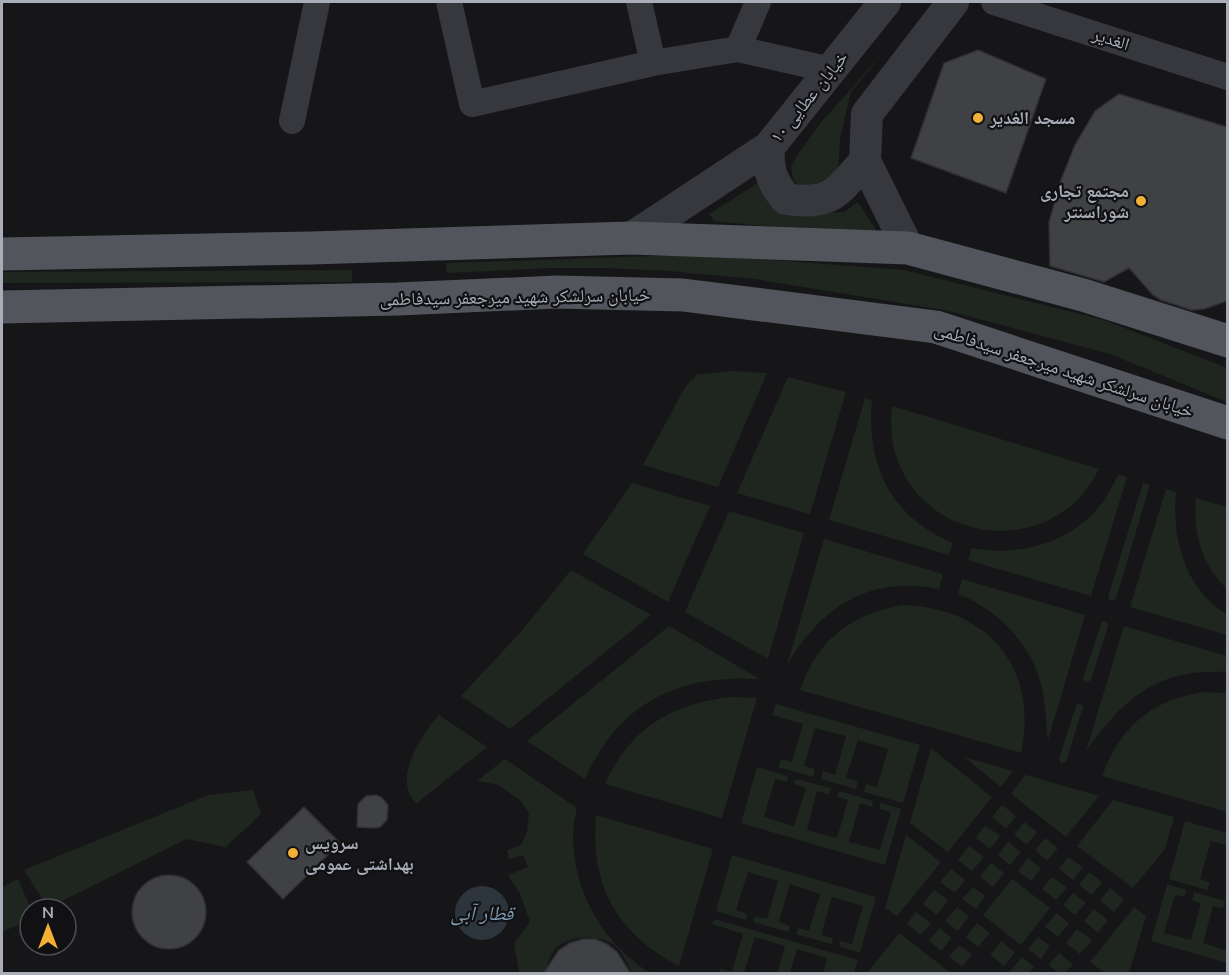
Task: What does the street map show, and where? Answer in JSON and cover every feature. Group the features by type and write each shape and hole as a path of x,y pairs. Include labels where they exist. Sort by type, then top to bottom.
{"main road":[{"path":"2,254 311,248 631,238 908,248 1083,295 1227,341"},
{"name":"خیابان سرلشکر شهید میرجعفر سیدفاطمی","path":"2,307 398,299 557,292 683,294 936,327 1227,423"}],"street":[{"path":"292,121 317,2"},
{"path":"448,2 472,104 653,63 738,49 831,70"},
{"path":"639,2 653,63"},
{"path":"738,49 758,2"},
{"name":"خیابان عطایی ۱۰","path":"631,238 769,147 885,2"},
{"path":"908,248 865,161 867,114 953,2"},
{"name":"الغدیر","path":"994,2 1227,77"},
{"path":"769,147 768,164 775,185 786,199 806,202 817,202 835,194 865,161"}],"shaded area":[{"path":"889,46 851,92 840,138 838,175 833,187 800,188 793,179 791,167 798,154 819,125"},
{"path":"764,179 822,213 844,212 858,202 878,233 796,229 714,221 709,214"},
{"path":"708,255 904,270 1104,320 1227,368 1227,402 1110,354 949,311 755,279 606,268 447,273 446,263"},
{"path":"352,270 352,282 2,283 2,272"},
{"path":"731,371 767,373 718,487 643,465 683,391 695,375"},
{"path":"788,377 846,392 810,514 737,493"},
{"path":"865,398 872,400 873,446 878,467 887,486 898,503 913,519 931,532 953,543 949,555 829,520"},
{"path":"892,406 1099,469 1076,501 1049,520 1025,528 1000,531 975,528 951,520 930,506 912,488 894,450 891,428"},
{"path":"1119,474 1127,477 1091,596 968,560 972,548 1009,550 1028,548 1063,536 1093,514 1105,499"},
{"path":"632,483 710,506 668,602 583,554"},
{"path":"1143,483 1149,485 1149,488 1116,599 1110,601 1108,597"},
{"path":"1166,489 1176,492 1176,528 1184,561 1200,591 1227,615 1227,635 1130,607"},
{"path":"1196,498 1227,507 1227,589 1218,580 1205,559 1196,523"},
{"path":"729,511 804,533 768,659 685,612"},
{"path":"824,539 943,574 939,589 914,586 890,587 850,600 815,627 787,665"},
{"path":"571,570 651,615 510,729 461,696 519,634"},
{"path":"962,579 1085,615 1048,740 1042,688 1030,657 1012,631 1000,619 987,609 958,594"},
{"path":"902,605 933,608 959,617 982,630 1001,648 1014,669 1022,694 1025,722 1021,753 800,690 816,657 838,632 867,615"},
{"path":"1102,621 1107,622 1108,626 1091,680 1086,683 1083,678"},
{"path":"669,626 760,679 703,682 678,688 655,698 634,712 615,730 599,752 585,779 527,741"},
{"path":"1124,626 1227,656 1227,672 1181,675 1145,690 1115,715 1086,751"},
{"path":"1204,692 1227,693 1227,812 1102,776 1118,743 1140,718 1168,701"},
{"path":"732,697 757,698 722,818 605,784 615,764 627,748 640,733 655,722 690,705"},
{"path":"1077,703 1083,707 1066,762 1061,764 1059,759"},
{"path":"776,704 920,745 903,803 864,792 866,784 877,787 888,749 858,740 846,778 858,781 856,789 821,779 823,771 835,775 846,736 815,728 804,766 815,769 813,777 778,767 781,759 792,762 803,724 772,715"},
{"path":"439,715 487,747 416,804 409,792 407,773 420,740"},
{"path":"931,748 992,797 948,852 910,823"},
{"path":"964,757 1013,771 1001,787"},
{"path":"505,759 577,808 573,831 574,855 579,879 588,902 614,943 632,960 651,973 632,973 615,945 604,940 586,937 569,940 555,949 545,973 519,973 514,943 530,922 520,894 508,875 528,867 523,855 509,859 507,850 521,845 527,832 529,814 522,802 499,785 477,781"},
{"path":"757,767 788,776 787,782 775,779 764,817 794,826 806,788 794,784 796,779 831,788 829,794 817,791 807,830 837,838 848,800 837,796 839,791 873,801 872,807 860,803 849,842 880,850 891,812 879,809 881,803 901,809 885,865 741,823"},
{"path":"1025,775 1099,796 1066,837 1011,794"},
{"path":"253,790 261,814 226,847 186,839 70,897 41,897 24,870 208,795"},
{"path":"1113,800 1174,817 1165,849 1133,888 1077,846"},
{"path":"1002,805 1016,816 1006,829 992,817"},
{"path":"596,815 713,849 679,966 657,953 639,938 623,922 612,904 603,885 598,863 595,840"},
{"path":"1185,821 1227,833 1227,845 1211,841 1200,879 1210,882 1207,890 1169,879"},
{"path":"1024,822 1037,832 1027,845 1014,835"},
{"path":"985,825 1000,836 990,849 976,838"},
{"path":"906,835 941,862 897,916 885,908"},
{"path":"1045,838 1058,848 1047,861 1035,850"},
{"path":"1008,842 1021,852 1010,865 998,855"},
{"path":"969,846 984,857 972,871 958,860"},
{"path":"732,855 876,897 860,953 839,946 840,941 852,944 863,906 832,897 821,935 833,938 831,944 796,934 798,928 809,931 820,894 790,884 779,922 790,926 788,932 753,922 755,916 767,919 778,881 748,872 736,910 747,914 746,920 716,911"},
{"path":"1068,857 1083,867 1073,880 1059,869"},
{"path":"1028,858 1041,868 1031,881 1018,871"},
{"path":"991,863 1004,873 993,887 980,877"},
{"path":"951,869 965,880 955,893 940,882"},
{"path":"1089,872 1102,882 1092,895 1079,885"},
{"path":"1052,877 1067,888 1056,900 1042,889"},
{"path":"18,879 26,897 18,897 18,925 2,932 2,887"},
{"path":"1012,879 1050,908 1021,945 983,915"},
{"path":"1167,884 1186,890 1184,897 1175,895 1164,933 1191,940 1201,903 1192,900 1194,892 1225,901 1223,908 1213,906 1203,943 1227,951 1227,963 1151,941"},
{"path":"973,887 985,896 976,909 962,899"},
{"path":"1110,888 1124,899 1114,912 1100,901"},
{"path":"934,890 948,900 937,915 923,904"},
{"path":"1073,893 1086,903 1075,915 1063,905"},
{"path":"957,907 969,916 958,931 945,921"},
{"path":"1134,907 1146,916 1129,973 1105,973 1090,962"},
{"path":"1094,909 1108,920 1098,933 1084,921"},
{"path":"916,912 931,923 921,935 907,924"},
{"path":"1056,913 1069,923 1058,937 1045,927"},
{"path":"714,919 858,960 854,973 823,973 827,958 797,949 790,973 777,973 785,946 755,937 744,973 719,973 720,969 732,971 743,934 712,924"},
{"path":"977,923 990,933 978,947 966,937"},
{"path":"939,928 952,938 941,951 929,941"},
{"path":"1077,929 1092,940 1080,954 1066,943"},
{"path":"899,933 951,973 867,973"},
{"path":"1038,937 1050,946 1041,959 1028,949"},
{"path":"1001,941 1015,952 1004,966 990,955"},
{"path":"959,945 972,954 962,967 949,957"},
{"path":"1059,953 1073,964 1065,973 1059,973 1048,965"},
{"path":"1022,957 1034,967 1029,973 1010,971"}],"water":[{"name":"قطار آبی","path":"477,886 487,886 497,890 505,898 509,913 505,928 497,936 487,940 477,940 467,936 459,928 455,918 455,908 459,898 467,890"}],"building":[{"name":"مسجد الغدیر","path":"978,50 1046,79 1006,193 911,158 944,63"},
{"name":"مجتمع تجاری شوراسنتر","path":"1119,94 1227,127 1227,301 1204,309 1191,310 1153,295 1129,268 1104,282 1050,266 1049,222 1061,180 1075,145 1095,111"},
{"path":"376,795 388,805 387,820 380,827 357,827 358,804 366,796"},
{"name":"سرویس بهداشتی عمومی","path":"304,807 340,843 283,899 247,862"},
{"path":"162,875 176,875 190,881 200,891 206,905 206,919 200,933 190,943 176,949 162,949 148,943 138,933 132,919 132,905 138,891 148,881"},
{"path":"583,939 595,939 607,944 617,952 631,974 543,974 559,950"}],"place":[{"name":"مسجد الغدیر","path":"978,118"},
{"name":"مجتمع تجاری شوراسنتر","path":"1141,201"},
{"name":"سرویس بهداشتی عمومی","path":"293,853"}]}
